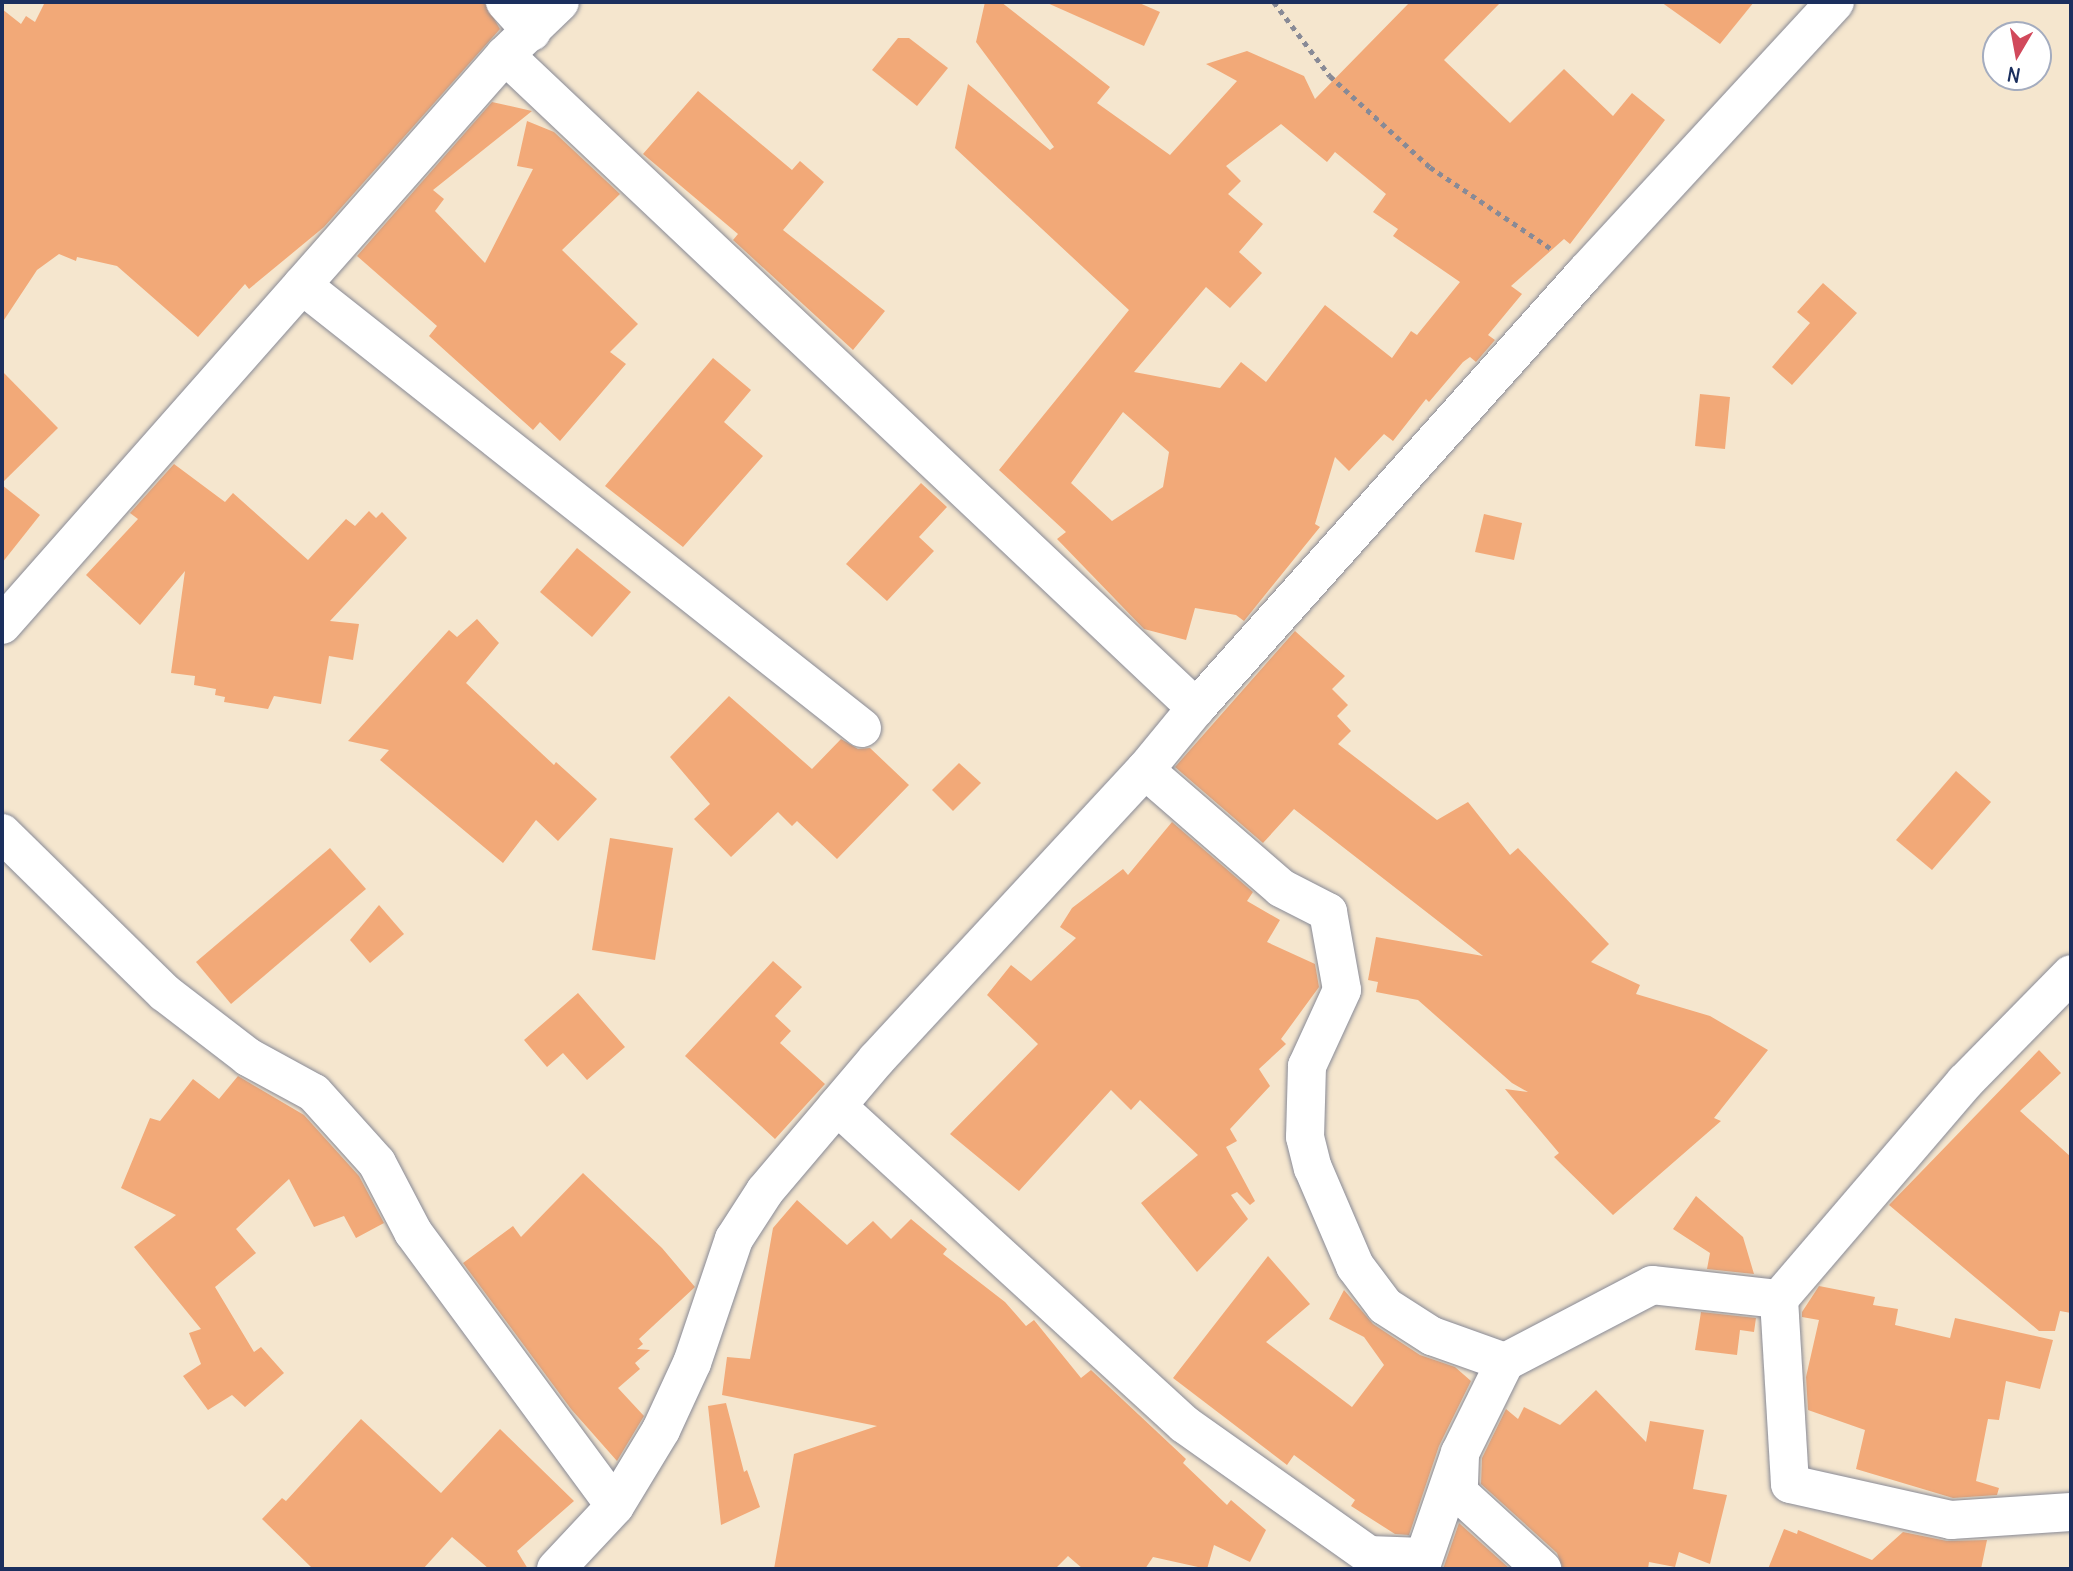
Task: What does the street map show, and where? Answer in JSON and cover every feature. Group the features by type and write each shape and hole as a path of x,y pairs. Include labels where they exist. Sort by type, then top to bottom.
{"street":[{"path":"505,2 519,44 1196,708"},
{"path":"2,625 302,285 560,2"},
{"path":"556,1569 615,1506 661,1430 692,1363 734,1239 765,1191 837,1106 1145,770 1196,708 1586,272 1835,2"},
{"path":"302,285 862,729"},
{"path":"1145,770 1281,888 1328,912 1342,990 1307,1066 1305,1137 1313,1168 1355,1266 1385,1306 1432,1336 1505,1362"},
{"path":"2,833 165,993 248,1057 314,1093 377,1163 413,1232 615,1506"},
{"path":"2071,974 1965,1082 1779,1299 1790,1483 1951,1520 2071,1511"},
{"path":"837,1106 1184,1424 1369,1555 1422,1563 1460,1453 1505,1362 1652,1285 1779,1299"},
{"path":"1460,1453 1459,1493 1542,1569"}],"path":[{"path":"1274,2 1330,76 1430,167 1586,272"}],"building":[{"path":"45,2 484,2 500,29 324,227 249,289 245,284 198,337 117,266 77,257 76,261 59,254 37,270 2,323 2,9 21,24 26,16 35,22"},
{"path":"985,2 1001,2 1110,87 1097,103 1170,155 1237,81 1206,64 1247,51 1304,76 1315,99 1410,2 1501,2 1444,60 1510,123 1564,69 1613,116 1632,93 1665,120 1570,244 1564,239 1511,286 1522,294 1488,335 1495,340 1476,362 1470,357 1463,362 1429,402 1426,399 1393,441 1384,434 1349,471 1335,457 1315,524 1320,527 1244,621 1236,615 1195,608 1186,640 1144,629 1057,539 1066,532 999,470 1129,310 955,148 968,84 1050,150 1054,147 976,42","holes":["1281,124 1327,162 1335,152 1386,194 1373,212 1398,229 1393,236 1460,282 1417,335 1411,331 1392,358 1325,305 1266,382 1241,362 1220,388 1134,372 1206,287 1230,308 1262,273 1239,252 1263,224 1228,194 1241,181 1226,166","1123,412 1169,452 1163,487 1112,521 1071,483"]},
{"path":"1045,2 1137,2 1160,12 1144,46"},
{"path":"1661,2 1754,2 1720,44"},
{"path":"898,38 909,38 948,68 917,106 872,70"},
{"path":"698,91 792,170 800,161 824,182 783,230 885,311 853,350 733,240 738,234 643,154"},
{"path":"492,102 532,111 433,190 444,199 435,211 485,263 533,169 517,166 527,121 554,132 620,194 562,250 638,324 610,352 626,364 560,441 540,422 533,430 429,336 437,326 357,256"},
{"path":"1823,283 1857,313 1792,385 1772,367 1810,323 1797,312"},
{"path":"713,358 751,390 724,422 763,456 683,547 605,486"},
{"path":"2,371 58,428 2,483"},
{"path":"1700,394 1730,397 1725,449 1695,446"},
{"path":"174,464 225,502 233,493 308,560 346,519 355,526 369,511 376,518 382,512 407,538 330,621 359,624 353,660 329,656 321,704 274,696 268,709 224,702 225,697 215,695 216,689 194,685 195,676 171,673 185,571 140,625 86,575 138,519 130,513"},
{"path":"921,483 947,507 919,537 934,551 887,601 846,564"},
{"path":"2,485 40,515 2,563"},
{"path":"1484,514 1522,523 1514,560 1475,552"},
{"path":"577,548 631,592 592,637 540,592"},
{"path":"477,619 499,643 466,683 554,765 556,762 597,799 558,841 536,820 503,863 380,760 389,750 348,741 449,630 457,637"},
{"path":"1295,631 1345,676 1332,689 1348,705 1337,716 1351,731 1338,744 1437,820 1468,802 1510,855 1518,848 1609,944 1591,962 1640,985 1636,994 1710,1016 1768,1050 1714,1118 1721,1121 1613,1215 1554,1157 1559,1153 1505,1089 1528,1092 1512,1083 1418,1000 1376,992 1378,982 1368,980 1376,937 1483,956 1294,809 1263,843 1175,767"},
{"path":"729,696 812,769 841,739 858,749 870,748 909,785 837,859 797,821 792,826 778,812 731,857 694,819 710,804 670,757"},
{"path":"959,763 981,783 953,811 932,790"},
{"path":"1956,771 1991,802 1932,870 1896,840"},
{"path":"1172,822 1253,892 1247,901 1280,920 1267,942 1315,964 1319,987 1281,1039 1286,1044 1259,1069 1270,1086 1230,1129 1237,1141 1226,1147 1255,1201 1250,1205 1237,1192 1231,1195 1248,1219 1197,1272 1141,1203 1198,1155 1140,1100 1131,1110 1111,1090 1019,1191 950,1134 1038,1044 987,995 1011,965 1031,981 1076,938 1060,927 1072,908 1123,869 1128,875"},
{"path":"610,838 673,848 655,960 592,950"},
{"path":"330,848 366,889 231,1004 196,962"},
{"path":"379,905 404,934 370,963 350,940"},
{"path":"773,961 802,987 775,1016 791,1031 780,1043 825,1084 775,1139 685,1056"},
{"path":"578,993 625,1047 587,1080 563,1053 547,1067 524,1040"},
{"path":"2039,1050 2061,1073 2020,1111 2071,1157 2071,1313 2060,1311 2055,1331 2039,1331 1889,1205"},
{"path":"238,1076 304,1115 359,1176 384,1223 356,1238 344,1216 314,1227 289,1179 236,1229 256,1253 215,1287 254,1352 261,1347 284,1373 245,1407 232,1395 208,1410 183,1376 201,1364 189,1333 201,1329 134,1247 176,1215 121,1188 150,1118 160,1121 193,1079 219,1099"},
{"path":"583,1173 662,1248 695,1287 639,1339 643,1344 637,1349 650,1350 635,1363 640,1369 618,1388 644,1416 617,1461 571,1409 463,1263 513,1226 521,1237"},
{"path":"1696,1196 1743,1237 1754,1274 1707,1269 1710,1253 1673,1229"},
{"path":"797,1200 847,1245 873,1221 891,1239 911,1219 947,1249 943,1254 1005,1302 1026,1326 1034,1320 1081,1378 1091,1370 1186,1459 1183,1463 1227,1505 1231,1500 1266,1530 1250,1562 1214,1545 1207,1569 1153,1557 1145,1569 1083,1569 1068,1556 1055,1569 774,1569 794,1454 877,1426 722,1395 727,1357 750,1359 773,1228"},
{"path":"1268,1256 1310,1304 1266,1342 1352,1407 1384,1365 1364,1337 1329,1319 1344,1290 1373,1324 1420,1355 1455,1367 1471,1381 1439,1446 1409,1535 1395,1534 1351,1506 1355,1500 1294,1455 1287,1465 1173,1378"},
{"path":"1819,1286 1875,1297 1873,1305 1898,1309 1895,1325 1950,1338 1955,1318 2053,1340 2040,1389 2006,1381 1999,1420 1988,1419 1976,1481 1999,1488 1997,1495 1953,1498 1856,1469 1865,1430 1808,1410 1806,1377 1819,1320 1802,1317 1802,1312"},
{"path":"1701,1312 1756,1318 1754,1332 1740,1330 1737,1355 1695,1350"},
{"path":"1596,1390 1646,1442 1650,1421 1704,1430 1693,1489 1727,1495 1710,1564 1679,1552 1675,1567 1649,1562 1648,1569 1563,1569 1557,1553 1481,1484 1482,1458 1506,1409 1518,1419 1524,1407 1560,1425"},
{"path":"726,1403 744,1472 747,1470 760,1507 721,1525 708,1406"},
{"path":"361,1419 441,1493 500,1429 574,1501 517,1551 528,1569 489,1569 452,1537 423,1569 313,1569 262,1519 282,1498 286,1501"},
{"path":"1459,1523 1510,1569 1443,1569"},
{"path":"1784,1529 1797,1534 1798,1530 1872,1560 1903,1532 1947,1541 1987,1540 1981,1569 1768,1569"}]}
